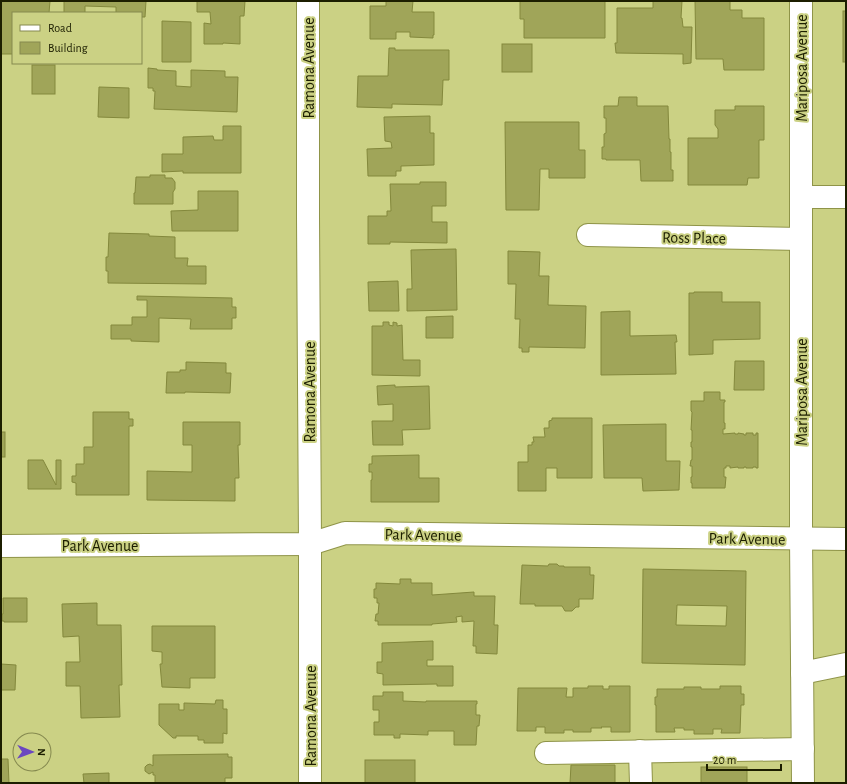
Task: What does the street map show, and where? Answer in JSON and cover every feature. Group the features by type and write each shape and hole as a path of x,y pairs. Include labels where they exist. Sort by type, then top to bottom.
{"street":[{"name":"Ramona Avenue","path":"308,1 310,783"},
{"name":"Mariposa Avenue","path":"801,1 801,538 803,783"},
{"path":"801,197 846,197"},
{"name":"Ross Place","path":"588,235 801,239"},
{"name":"Park Avenue","path":"1,546 310,544 346,533 846,539"},
{"path":"802,673 846,664"},
{"path":"546,753 803,749"},
{"path":"640,751 641,783"}],"building":[{"path":"1,1 50,1 49,12 12,12 12,54 1,54"},
{"path":"64,1 146,1 145,17 142,17 142,12 116,12 116,7 85,6 85,12 64,12"},
{"path":"197,1 245,1 244,16 240,16 240,44 204,44 204,23 211,24 210,12 197,12"},
{"path":"386,1 413,1 412,12 434,12 433,38 410,37 410,32 396,32 396,39 370,39 370,6 386,6"},
{"path":"520,1 605,1 605,38 524,38 524,19 520,19"},
{"path":"653,1 682,1 681,18 683,27 692,27 691,63 683,64 683,54 616,53 615,43 617,43 617,8 653,8"},
{"path":"695,1 730,1 730,10 742,10 742,18 764,18 764,70 724,70 723,59 696,59"},
{"path":"843,11 846,11 846,62 843,62"},
{"path":"162,21 191,22 191,62 162,62"},
{"path":"502,44 532,44 532,72 502,72"},
{"path":"389,48 395,48 395,50 449,50 449,80 443,80 442,105 392,104 392,108 357,107 358,76 388,76"},
{"path":"32,65 55,65 55,94 32,94"},
{"path":"148,68 176,71 176,86 191,87 191,70 225,71 225,77 238,77 237,112 154,109 155,91 153,91 153,88 148,88"},
{"path":"99,87 129,88 129,118 98,117"},
{"path":"619,97 637,97 637,106 668,106 671,170 673,170 673,181 641,181 640,160 602,159 604,134 606,133 604,106 618,106"},
{"path":"735,106 764,106 764,140 759,140 759,178 748,178 747,185 688,185 688,138 718,138 718,129 715,125 715,110 735,110"},
{"path":"430,116 430,133 434,133 434,165 401,166 401,171 396,171 396,176 368,176 367,149 392,148 391,142 385,141 384,117"},
{"path":"505,122 579,122 579,150 585,150 585,178 549,178 549,169 540,169 539,210 506,210"},
{"path":"223,126 241,126 241,173 183,173 183,171 162,172 162,154 183,154 183,137 213,136 214,140 223,140"},
{"path":"150,175 165,175 165,178 172,178 175,182 173,204 134,204 136,177 150,177"},
{"path":"420,182 446,182 446,206 432,206 432,222 447,222 447,243 390,242 390,244 368,244 368,216 387,216 387,211 391,211 390,184 420,184"},
{"path":"198,191 238,191 238,231 172,231 171,211 198,210"},
{"path":"109,233 149,234 149,236 175,237 175,258 188,258 187,266 206,266 206,284 108,283 106,257 108,257"},
{"path":"456,249 457,310 407,311 407,289 412,289 411,250"},
{"path":"508,251 540,252 539,276 549,276 548,305 586,306 585,348 529,347 529,352 522,352 522,348 519,348 520,319 515,319 516,284 508,284"},
{"path":"398,281 399,311 369,311 368,282"},
{"path":"722,292 722,302 760,302 760,339 713,340 713,354 689,355 689,293"},
{"path":"137,296 232,298 232,307 236,307 236,318 232,318 232,329 190,329 191,319 159,318 159,342 131,341 131,339 111,339 111,325 132,325 132,317 147,317 147,300 137,300"},
{"path":"630,311 630,336 676,335 676,374 601,375 601,312"},
{"path":"453,316 453,338 426,338 426,317"},
{"path":"383,322 389,322 389,325 393,326 393,322 397,323 397,326 402,325 403,360 420,360 420,376 372,375 372,326 383,326"},
{"path":"735,361 764,361 764,390 734,390"},
{"path":"186,362 226,363 226,373 231,373 230,393 166,393 167,372 180,372 180,370 186,370"},
{"path":"395,385 395,387 429,386 430,429 402,430 403,445 373,445 372,421 393,421 393,404 378,405 377,386"},
{"path":"704,392 720,392 720,400 725,400 725,429 723,429 723,434 738,433 746,435 746,433 753,433 753,435 756,435 756,433 758,433 758,468 730,468 730,466 726,466 726,468 724,468 724,477 726,477 725,488 692,488 692,466 690,466 692,460 691,401 704,401"},
{"path":"93,412 129,412 129,419 133,419 133,426 129,426 129,495 76,495 76,483 72,482 72,476 76,476 76,464 84,464 84,447 93,447"},
{"path":"552,418 592,418 592,478 557,478 557,468 546,468 546,491 518,491 518,462 528,462 528,445 532,445 532,442 534,442 533,437 545,437 544,428 549,428 549,421 552,420"},
{"path":"183,422 240,422 240,445 238,445 239,478 235,478 235,501 147,500 147,471 192,472 192,445 183,445"},
{"path":"666,424 666,461 680,461 679,490 643,491 642,478 604,478 603,425"},
{"path":"1,432 5,432 5,457 1,457"},
{"path":"419,455 419,478 439,478 439,502 371,502 372,472 369,472 369,464 372,464 372,456"},
{"path":"28,460 43,460 56,485 56,460 61,460 61,489 28,489"},
{"path":"549,564 557,564 564,567 590,567 590,575 594,575 593,599 579,599 579,607 576,607 572,611 565,611 562,606 535,606 535,604 520,604 522,565 548,566"},
{"path":"643,569 746,571 745,665 642,663","holes":["677,605 727,606 726,626 676,625"]},
{"path":"400,579 411,579 411,583 432,583 432,595 474,592 474,596 495,596 494,625 498,625 497,654 476,653 476,646 473,646 474,621 462,622 462,616 456,617 457,622 432,625 378,625 378,621 375,621 376,614 378,614 379,603 377,603 377,598 374,598 376,583 400,584"},
{"path":"3,598 27,598 27,622 2,621"},
{"path":"97,603 97,625 121,625 122,685 119,685 120,717 81,718 80,686 66,686 66,662 80,662 79,636 63,637 62,604"},
{"path":"152,626 215,626 215,678 190,678 190,688 162,687 160,664 162,664 162,652 152,651"},
{"path":"433,641 433,660 427,660 427,666 453,666 453,686 437,686 437,684 383,685 383,674 377,673 377,662 382,662 382,643"},
{"path":"1,664 16,665 15,690 1,690"},
{"path":"588,686 603,686 603,689 609,689 609,686 630,686 630,732 611,732 611,727 591,728 591,732 573,732 573,730 564,730 564,733 545,733 545,727 536,727 536,731 517,731 518,688 567,688 566,697 573,697 573,688 588,688"},
{"path":"720,686 741,686 741,694 744,694 744,705 741,705 740,733 721,733 722,729 713,729 713,734 694,734 694,730 684,730 684,728 674,728 675,732 656,732 655,697 657,697 657,689 684,689 684,687 701,687 701,689 720,689"},
{"path":"383,692 403,692 403,701 477,701 476,715 480,715 479,726 477,726 476,745 454,745 454,731 428,731 428,735 400,734 400,738 394,738 394,735 374,735 374,722 379,722 379,710 373,710 373,696 383,696"},
{"path":"216,700 223,700 223,709 227,709 227,734 223,733 223,743 204,743 204,740 198,740 198,736 176,736 176,738 173,738 159,725 159,704 179,704 179,710 184,710 184,703 215,704"},
{"path":"228,754 228,757 232,757 232,778 225,778 225,783 155,783 155,775 153,775 153,772 149,774 145,771 145,767 147,765 150,764 153,766 153,755"},
{"path":"1,759 8,759 9,783 1,783"},
{"path":"365,760 415,760 415,783 365,783"},
{"path":"571,765 615,765 615,783 570,783"},
{"path":"701,767 747,767 747,783 701,783"},
{"path":"109,773 109,783 84,783 83,774"}]}
